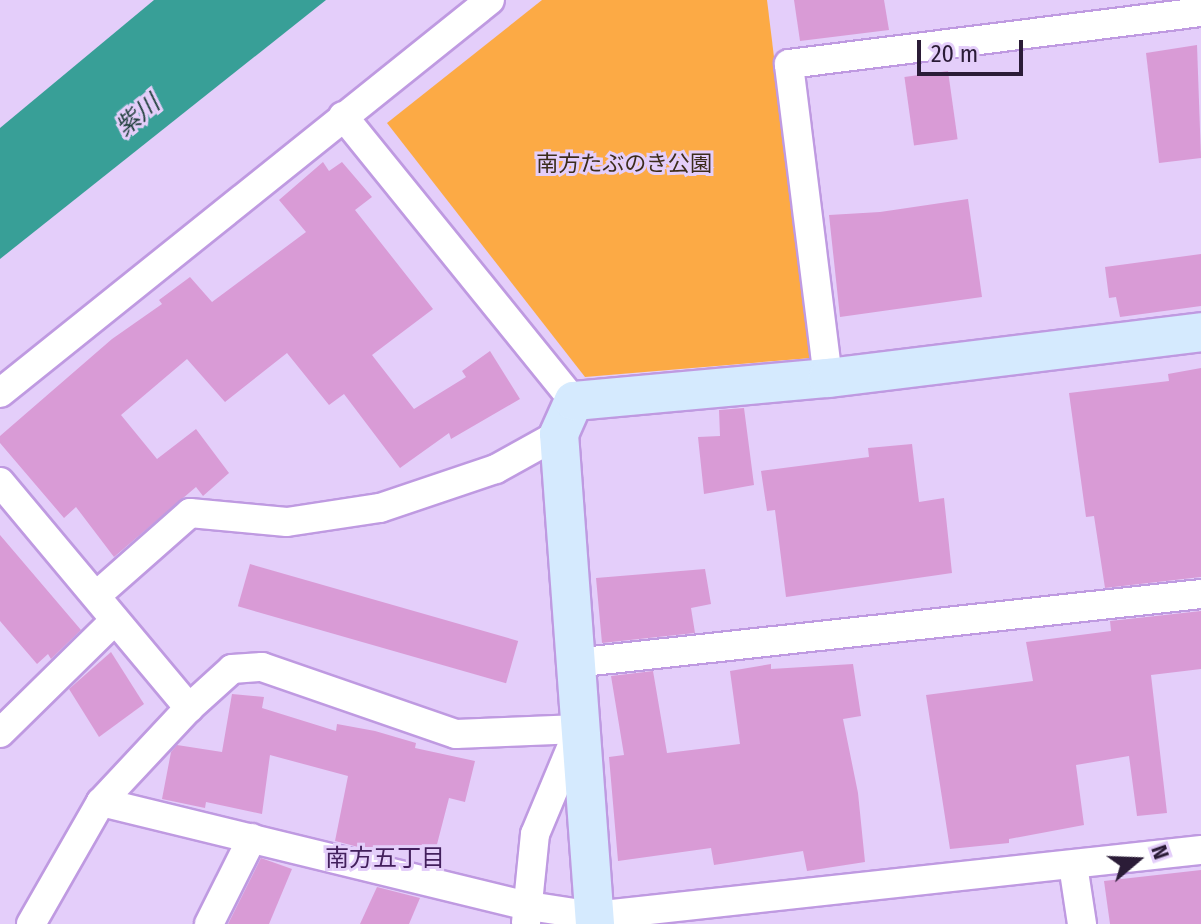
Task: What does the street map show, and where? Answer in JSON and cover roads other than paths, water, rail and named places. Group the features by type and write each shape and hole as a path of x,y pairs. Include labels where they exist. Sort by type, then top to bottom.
{"street":[{"path":"0,393 490,0"},
{"path":"828,378 789,64 1201,12"},
{"path":"343,116 566,418 574,663 594,920"},
{"path":"97,595 190,513 287,522 380,508 496,469 566,418 828,378 1201,332"},
{"path":"0,482 189,708"},
{"path":"574,663 1201,594"},
{"path":"0,733 115,620"},
{"path":"31,924 101,802 189,708 232,669 262,667 456,734 579,729"},
{"path":"528,915 535,834 579,729"},
{"path":"101,802 252,838 528,915 594,920 1201,850"},
{"path":"209,924 252,838"},
{"path":"1073,865 1082,924"}],"water":[{"name":"紫川","path":"154,0 326,0 0,259 0,128"}],"district":[{"name":"南方五丁目","path":"385,859"}],"park label":[{"name":"南方たぶのき公園","path":"624,164"}]}
